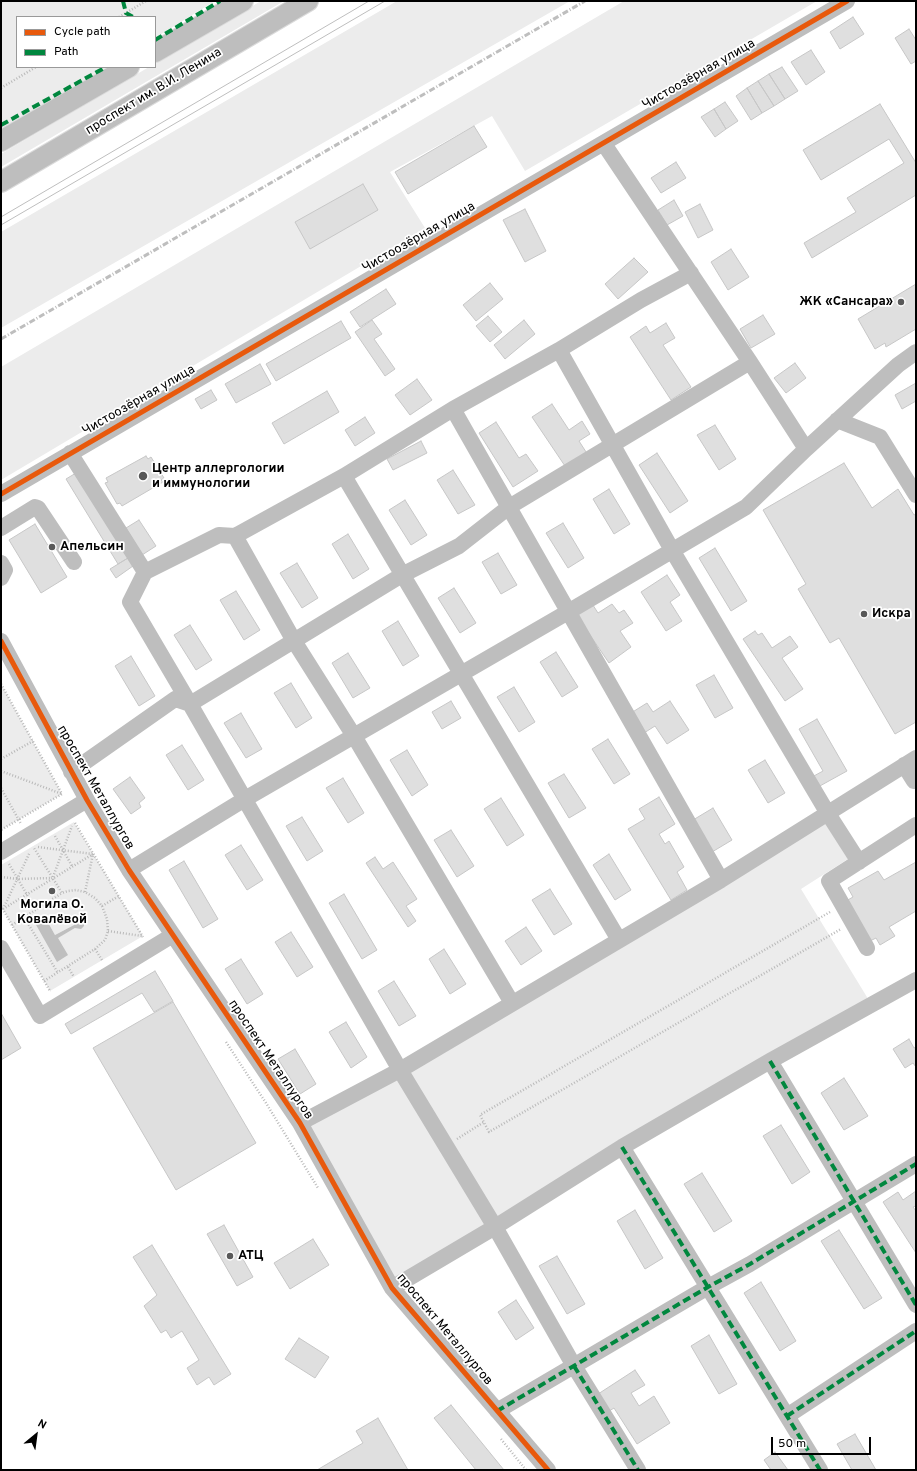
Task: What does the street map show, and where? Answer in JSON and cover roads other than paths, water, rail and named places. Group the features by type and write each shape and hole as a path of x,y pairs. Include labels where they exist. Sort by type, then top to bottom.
{"main road":[{"path":"156,51 243,1"},
{"name":"проспект им. В.И. Ленина","path":"1,182 308,1"},
{"path":"1,141 127,68"}],"street":[{"name":"Чистоозёрная улица","path":"1,494 604,144 847,1"},
{"path":"604,144 750,362 806,449"},
{"path":"638,1470 574,1366 495,1227 400,1070 130,602 145,572 219,535 235,536 344,476 453,410 559,350 641,300 691,273"},
{"path":"559,350 672,550 827,812 859,862"},
{"path":"130,870 245,799 746,507 898,364 916,352"},
{"path":"71,772 175,699 190,704 402,575 459,546 509,507 750,362"},
{"path":"453,410 721,880"},
{"path":"837,420 880,437 916,495"},
{"path":"70,453 145,572"},
{"path":"344,476 619,940"},
{"path":"1,528 35,507 38,508 74,562"},
{"path":"235,536 294,641 354,736 512,1004"},
{"path":"1,563 5,570 1,578"},
{"name":"проспект Металлургов","path":"1,641 87,800 130,870 300,1123 392,1288 548,1470"},
{"path":"300,1123 400,1070 512,1004 721,880 827,812 910,762 914,781 916,779"},
{"path":"4,857 87,800"},
{"path":"867,948 829,881 916,825"},
{"path":"1,948 40,1016 148,941 173,935"},
{"path":"392,1288 495,1227 622,1147 770,1061 916,980"},
{"path":"770,1061 852,1201 916,1305"},
{"path":"622,1147 820,1470"},
{"path":"498,1411 708,1287 750,1264 852,1201 916,1164"},
{"path":"787,1416 916,1331"}],"tram line":[{"path":"1,217 369,1"},
{"path":"1,225 385,1"}],"railway":[{"path":"1,339 585,1"}],"place":[{"name":"ЖК «Сансара»","path":"901,302"},
{"name":"Центр аллергологии и иммунологии","path":"143,476"},
{"name":"Апельсин","path":"52,547"},
{"name":"Искра","path":"864,614"},
{"name":"Могила О. Ковалёвой","path":"52,891"},
{"name":"АТЦ","path":"230,1256"}]}
